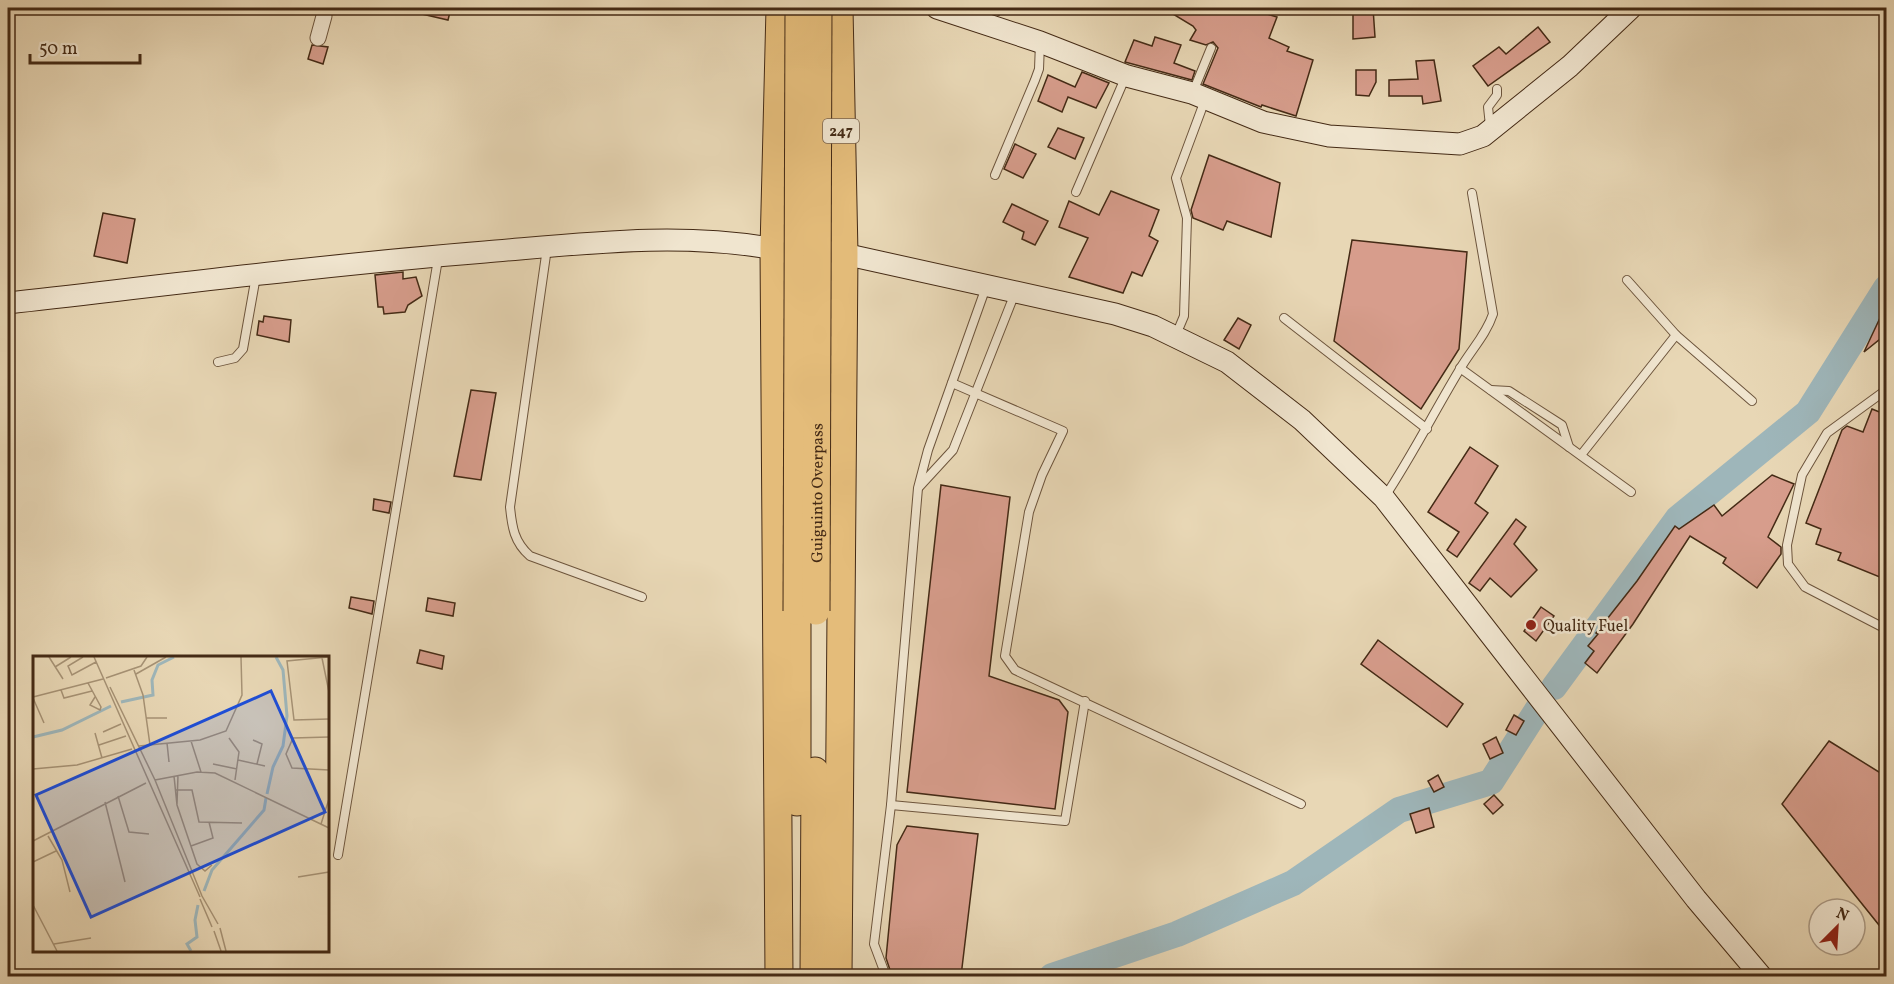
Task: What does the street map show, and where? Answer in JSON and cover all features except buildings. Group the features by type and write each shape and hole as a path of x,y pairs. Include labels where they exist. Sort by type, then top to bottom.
{"highway":[{"path":"779,976 774,249 780,8"},
{"name":"Guiguinto Overpass","path":"799,8 806,611 814,976"},
{"name":"Guiguinto Overpass","path":"797,976 818,8"},
{"name":"247","path":"838,8 844,254"},
{"path":"838,976 844,254"}],"main road":[{"path":"937,8 1040,42 1126,76 1199,96 1263,123 1329,136 1460,144 1471,142 1491,129 1570,66 1631,8"},
{"path":"8,303 439,255 547,246 667,240 747,244 774,249"},
{"path":"844,254 1114,314 1176,336 1227,362 1265,389 1302,420 1384,498 1696,899 1761,976"}],"street":[{"path":"318,38 324,16 323,8"}],"lane":[{"path":"995,175 1039,69 1040,42"},
{"path":"1176,336 1184,316 1187,218 1176,178 1211,48"},
{"path":"1076,192 1126,76"},
{"path":"1491,129 1488,107 1497,96 1497,89"},
{"path":"1384,498 1427,429 1460,368 1487,331 1493,314 1472,193"},
{"path":"547,246 510,507 512,528 520,547 530,556 642,597"},
{"path":"338,855 439,255"},
{"path":"218,362 235,358 243,349 256,275"},
{"path":"1627,280 1676,335 1752,401"},
{"path":"886,976 874,944 891,805 918,489 951,383 986,287"},
{"path":"918,489 953,450 1015,293"},
{"path":"1284,318 1427,429"},
{"path":"1581,456 1676,335"},
{"path":"1460,368 1631,492"},
{"path":"951,383 1063,431 1042,475 1029,512 1005,656 1015,670 1301,804"},
{"path":"1491,390 1509,391 1562,425 1569,447"},
{"path":"1887,390 1827,433 1802,475 1787,545 1788,564 1805,587 1887,629"},
{"path":"891,805 1065,821 1085,701"}],"waterway":[{"path":"1554,687 1678,518 1808,412 1886,288"},
{"path":"1052,976 1177,934 1293,883 1399,810 1491,782 1539,707"}],"place":[{"name":"Quality Fuel","path":"1531,625"}]}
